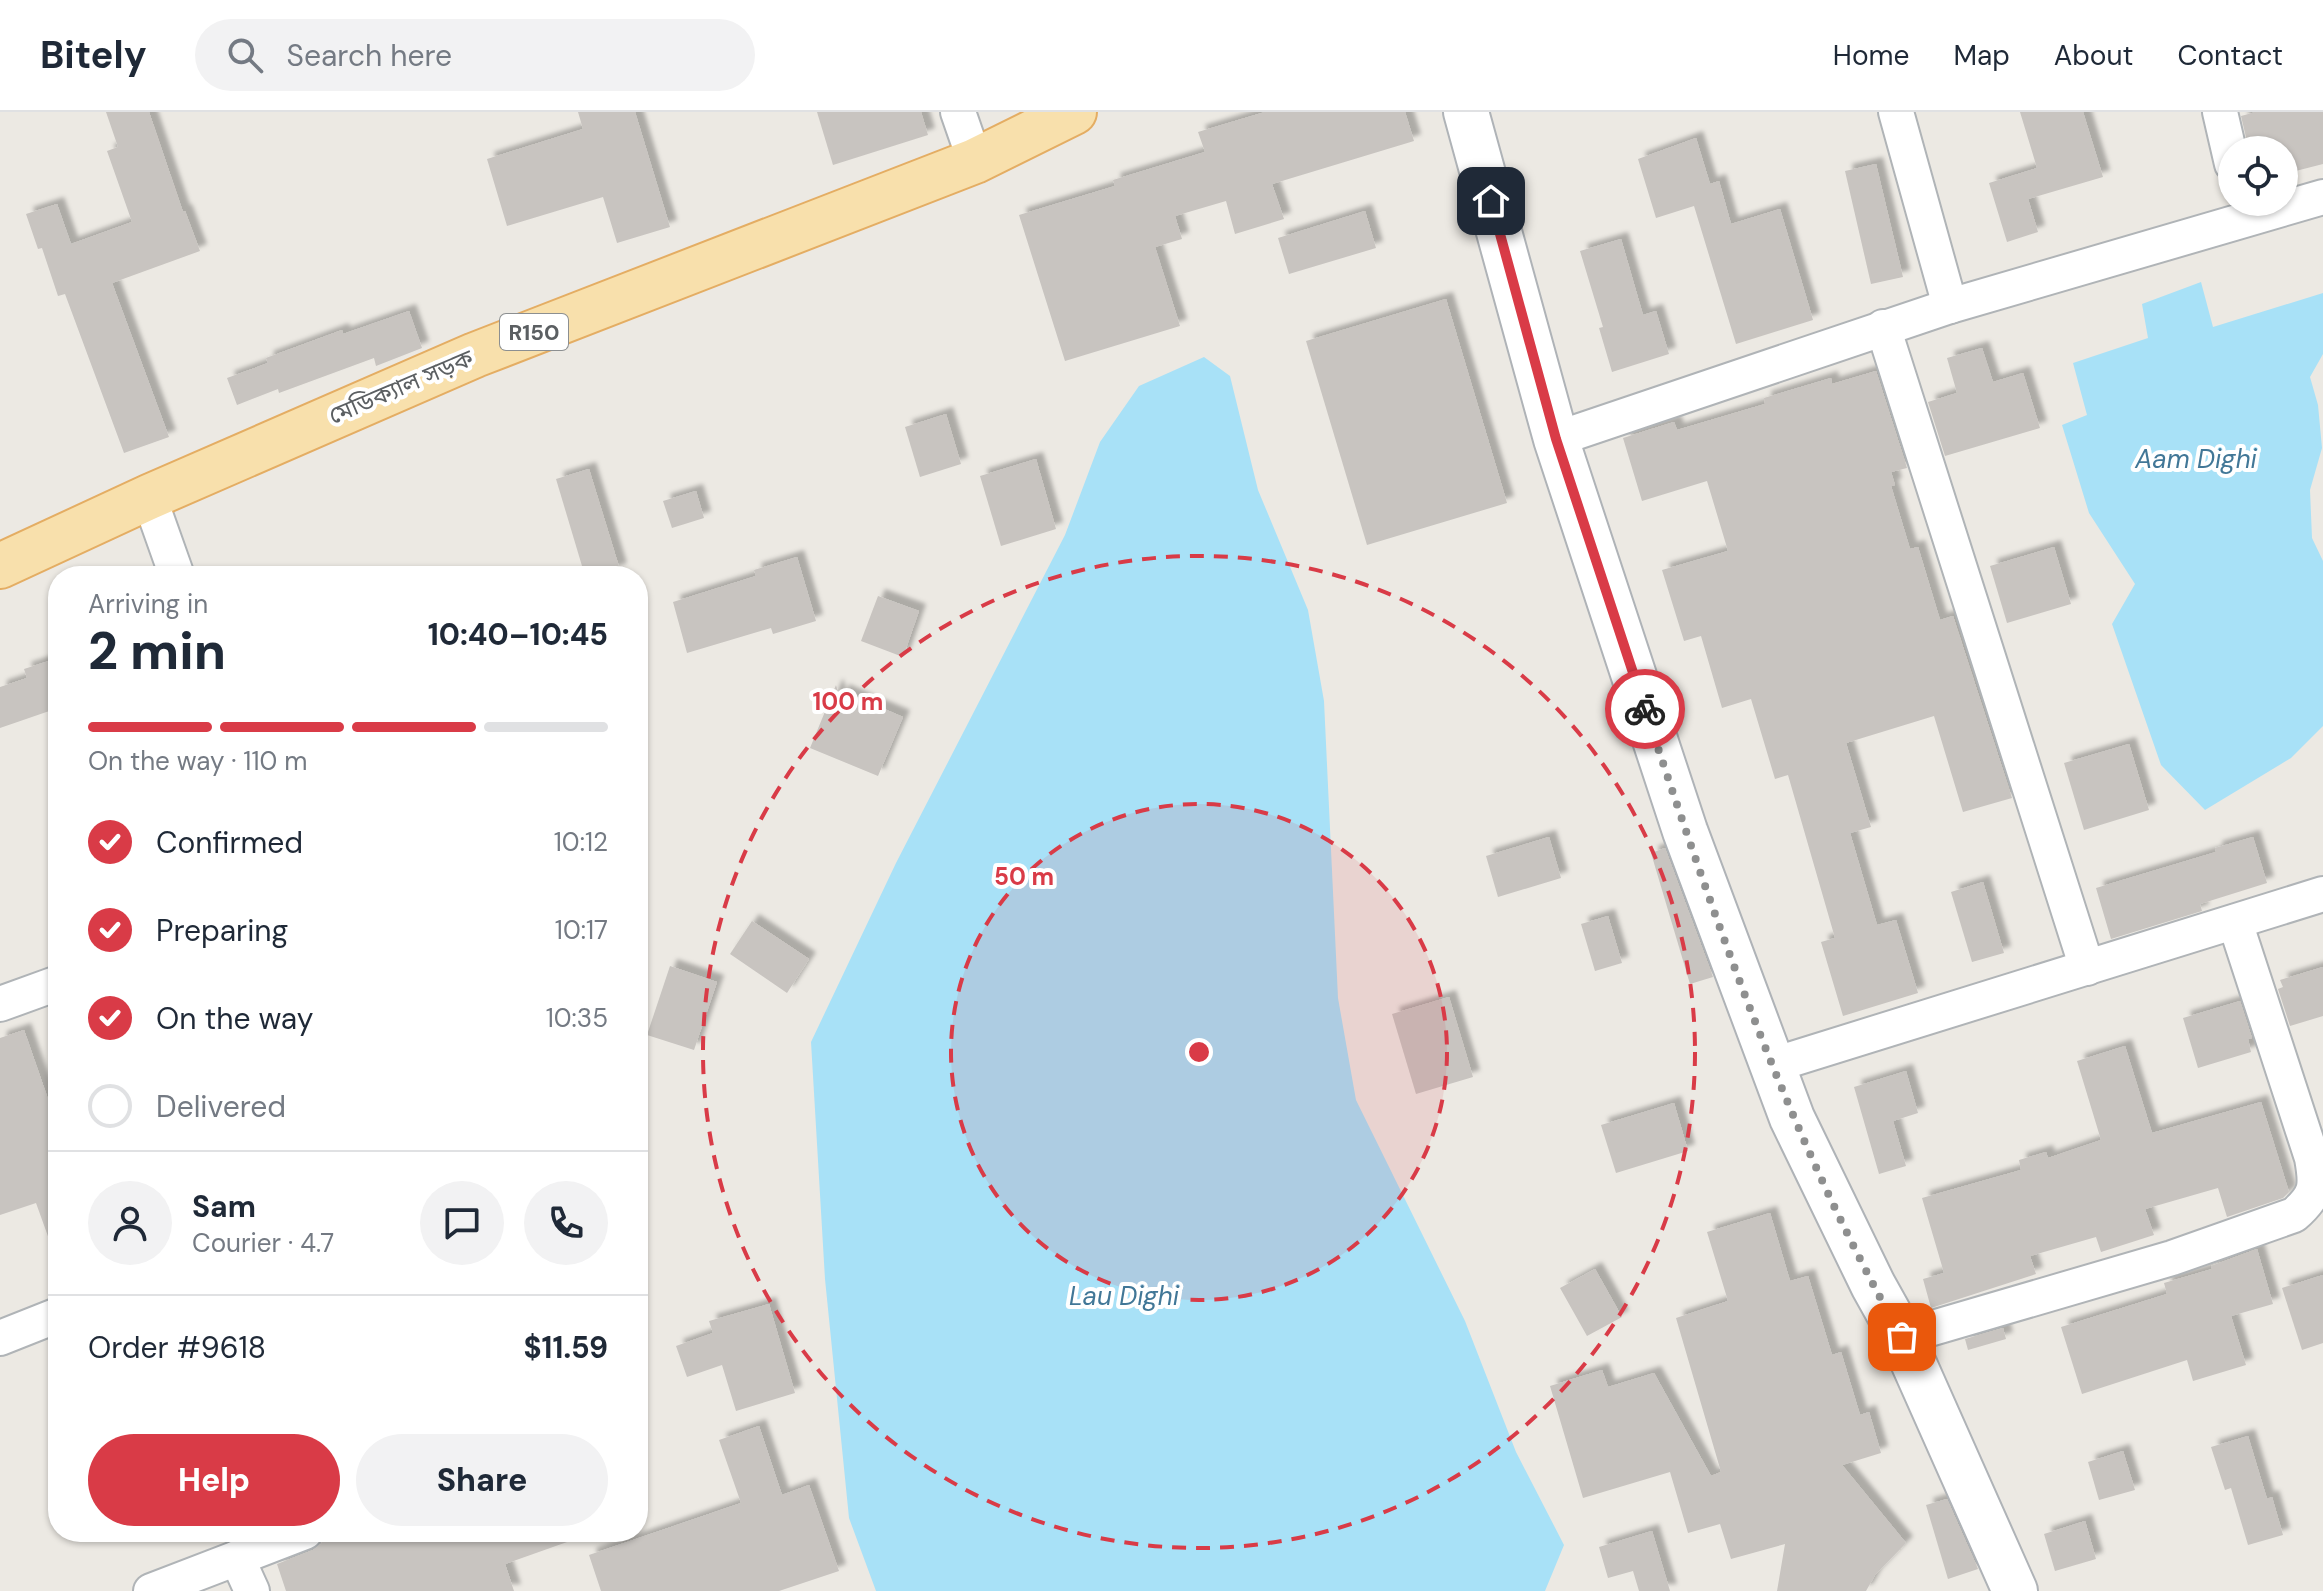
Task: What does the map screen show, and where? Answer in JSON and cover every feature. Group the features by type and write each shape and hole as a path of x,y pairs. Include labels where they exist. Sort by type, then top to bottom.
{"main road":[{"name":"মেডিক্যাল সড়ক","path":"0,566 149,497 475,355 975,161 1074,112"},
{"path":"1466,112 1556,439 1685,831 1792,1118 1873,1285 1902,1337 2015,1591"}],"street":[{"path":"958,112 975,161"},
{"path":"1896,112 1950,306"},
{"path":"2220,112 2226,136"},
{"path":"2298,201 2323,197"},
{"path":"1556,439 1883,327 2228,216"},
{"path":"1883,327 2087,968"},
{"path":"149,497 173,566"},
{"path":"1773,1065 2323,894"},
{"path":"1902,1337 2172,1258 2294,1215 2308,1203 2316,1184 2312,1158 2235,922"},
{"path":"0,1004 48,987"},
{"path":"0,1338 48,1319"},
{"path":"151,1591 279,1542"},
{"path":"237,1558 252,1591"}],"water":[{"name":"Aam Dighi","path":"2201,282 2213,327 2323,293 2323,354 2310,377 2318,405 2322,448 2310,490 2312,538 2323,561 2323,726 2291,758 2205,810 2161,765 2112,624 2135,584 2089,513 2062,425 2087,415 2073,363 2148,338 2142,304"},
{"name":"Lau Dighi","path":"1204,357 1230,376 1258,490 1308,610 1324,701 1338,998 1356,1100 1465,1321 1516,1452 1564,1545 1545,1591 876,1591 849,1518 825,1279 811,1042 896,863 1065,535 1100,442 1139,386"}],"building":[{"path":"106,112 149,112 183,212 200,251 112,283 169,437 124,453 65,294 58,296 42,248 38,249 26,214 57,204 71,244 132,222 107,151 118,147"},
{"path":"578,112 635,112 670,227 617,243 603,197 507,226 487,159 583,129"},
{"path":"817,112 921,112 928,135 833,165"},
{"path":"1265,112 1405,112 1414,141 1272,184 1284,219 1235,234 1226,201 1175,216 1182,239 1155,247 1180,326 1065,361 1019,215 1115,186 1113,180 1205,152 1198,132"},
{"path":"2020,112 2083,112 2103,177 2028,199 2038,232 2007,242 1989,183 2037,168"},
{"path":"2256,112 2323,112 2323,164 2298,170 2298,136 2246,136 2241,116"},
{"path":"1696,138 1710,184 1719,181 1731,224 1780,209 1813,320 1736,344 1694,206 1656,218 1638,159"},
{"path":"1876,164 1903,277 1871,284 1845,171"},
{"path":"1365,211 1376,248 1289,274 1278,238"},
{"path":"1621,239 1643,315 1656,311 1669,354 1612,372 1599,328 1603,327 1580,251"},
{"path":"1446,299 1507,503 1367,545 1306,341"},
{"path":"409,311 422,348 376,366 374,358 237,405 227,378 268,363 266,358 342,330 343,334"},
{"path":"1982,348 1993,382 2023,373 2040,428 1945,456 1928,402 1957,393 1947,358"},
{"path":"1876,371 1907,468 1891,472 1895,485 1891,486 1910,549 1918,547 1940,620 1953,616 2012,798 1963,812 1934,716 1846,743 1871,827 1850,833 1877,925 1896,920 1918,993 1843,1016 1821,942 1835,938 1788,775 1775,779 1751,699 1722,708 1701,636 1684,641 1662,570 1728,551 1707,481 1642,501 1623,438 1674,422 1677,430 1765,404 1764,398 1831,378 1832,384"},
{"path":"946,414 961,464 920,477 905,427"},
{"path":"1036,459 1056,529 1001,546 980,476"},
{"path":"589,469 619,566 582,566 556,479"},
{"path":"696,491 704,518 672,528 663,501"},
{"path":"2054,547 2071,604 2007,623 1990,566"},
{"path":"797,557 816,621 773,634 771,628 687,653 673,602 756,576 754,570"},
{"path":"878,596 919,611 903,657 861,641"},
{"path":"48,661 48,711 0,728 0,687 27,678 24,669"},
{"path":"836,685 840,698 842,691 903,717 878,776 810,748"},
{"path":"2129,744 2149,810 2084,830 2064,763"},
{"path":"1549,837 1561,878 1498,897 1486,856"},
{"path":"2253,837 2267,883 2200,904 2202,911 2111,939 2096,888 2216,852 2215,848"},
{"path":"1665,848 1713,977 1690,984 1651,853"},
{"path":"1983,882 2004,953 1972,962 1951,892"},
{"path":"1608,916 1622,963 1595,971 1581,924"},
{"path":"752,921 809,959 787,993 730,954"},
{"path":"670,966 717,982 694,1050 648,1035"},
{"path":"2323,967 2323,1016 2290,1026 2278,989 2283,987 2280,980"},
{"path":"1449,997 1473,1077 1416,1094 1392,1014"},
{"path":"2240,1001 2252,1038 2248,1039 2251,1052 2198,1068 2183,1018"},
{"path":"24,1030 48,1099 48,1236 36,1203 0,1215 0,1038"},
{"path":"2125,1046 2152,1133 2261,1102 2289,1192 2283,1198 2227,1217 2218,1188 2145,1209 2154,1235 2101,1252 2096,1237 2030,1256 2036,1274 1931,1308 1923,1279 1944,1273 1922,1198 2021,1170 2019,1160 2046,1152 2048,1158 2101,1140 2077,1061"},
{"path":"1906,1071 1918,1113 1893,1121 1906,1166 1879,1174 1854,1087"},
{"path":"1674,1103 1688,1151 1616,1173 1601,1125"},
{"path":"1770,1213 1790,1281 1808,1276 1832,1355 1841,1352 1860,1415 1869,1412 1881,1453 1842,1465 1906,1543 1875,1575 1866,1591 1777,1591 1785,1544 1731,1559 1720,1524 1688,1533 1670,1472 1583,1498 1550,1386 1602,1370 1608,1387 1654,1373 1711,1476 1721,1472 1676,1318 1728,1301 1707,1232"},
{"path":"2257,1249 2273,1304 2231,1316 2246,1365 2193,1381 2187,1360 2082,1394 2061,1327 2167,1294 2164,1283 2212,1269 2211,1266"},
{"path":"1595,1269 1622,1317 1587,1336 1560,1288"},
{"path":"2323,1275 2323,1343 2302,1350 2282,1288"},
{"path":"769,1304 795,1393 736,1411 722,1365 687,1377 676,1346 713,1333 709,1321"},
{"path":"2003,1328 2006,1339 1968,1350 1965,1339"},
{"path":"759,1426 782,1495 809,1485 839,1571 779,1591 601,1591 589,1555 627,1542 648,1542 648,1535 741,1503 719,1440"},
{"path":"2248,1436 2267,1499 2272,1497 2283,1535 2248,1545 2231,1488 2225,1490 2211,1447"},
{"path":"2123,1451 2135,1490 2099,1500 2088,1462"},
{"path":"1947,1499 1978,1569 1948,1579 1926,1505"},
{"path":"2085,1521 2096,1559 2055,1571 2044,1534"},
{"path":"1652,1531 1670,1591 1639,1591 1633,1571 1608,1578 1599,1547"},
{"path":"567,1542 505,1564 514,1591 286,1591 277,1564 321,1544"}],"way so far":[{"path":"1645,709 1685,831 1792,1118 1873,1285 1902,1337"}],"route":[{"path":"1491,201 1556,439 1645,709"}]}
